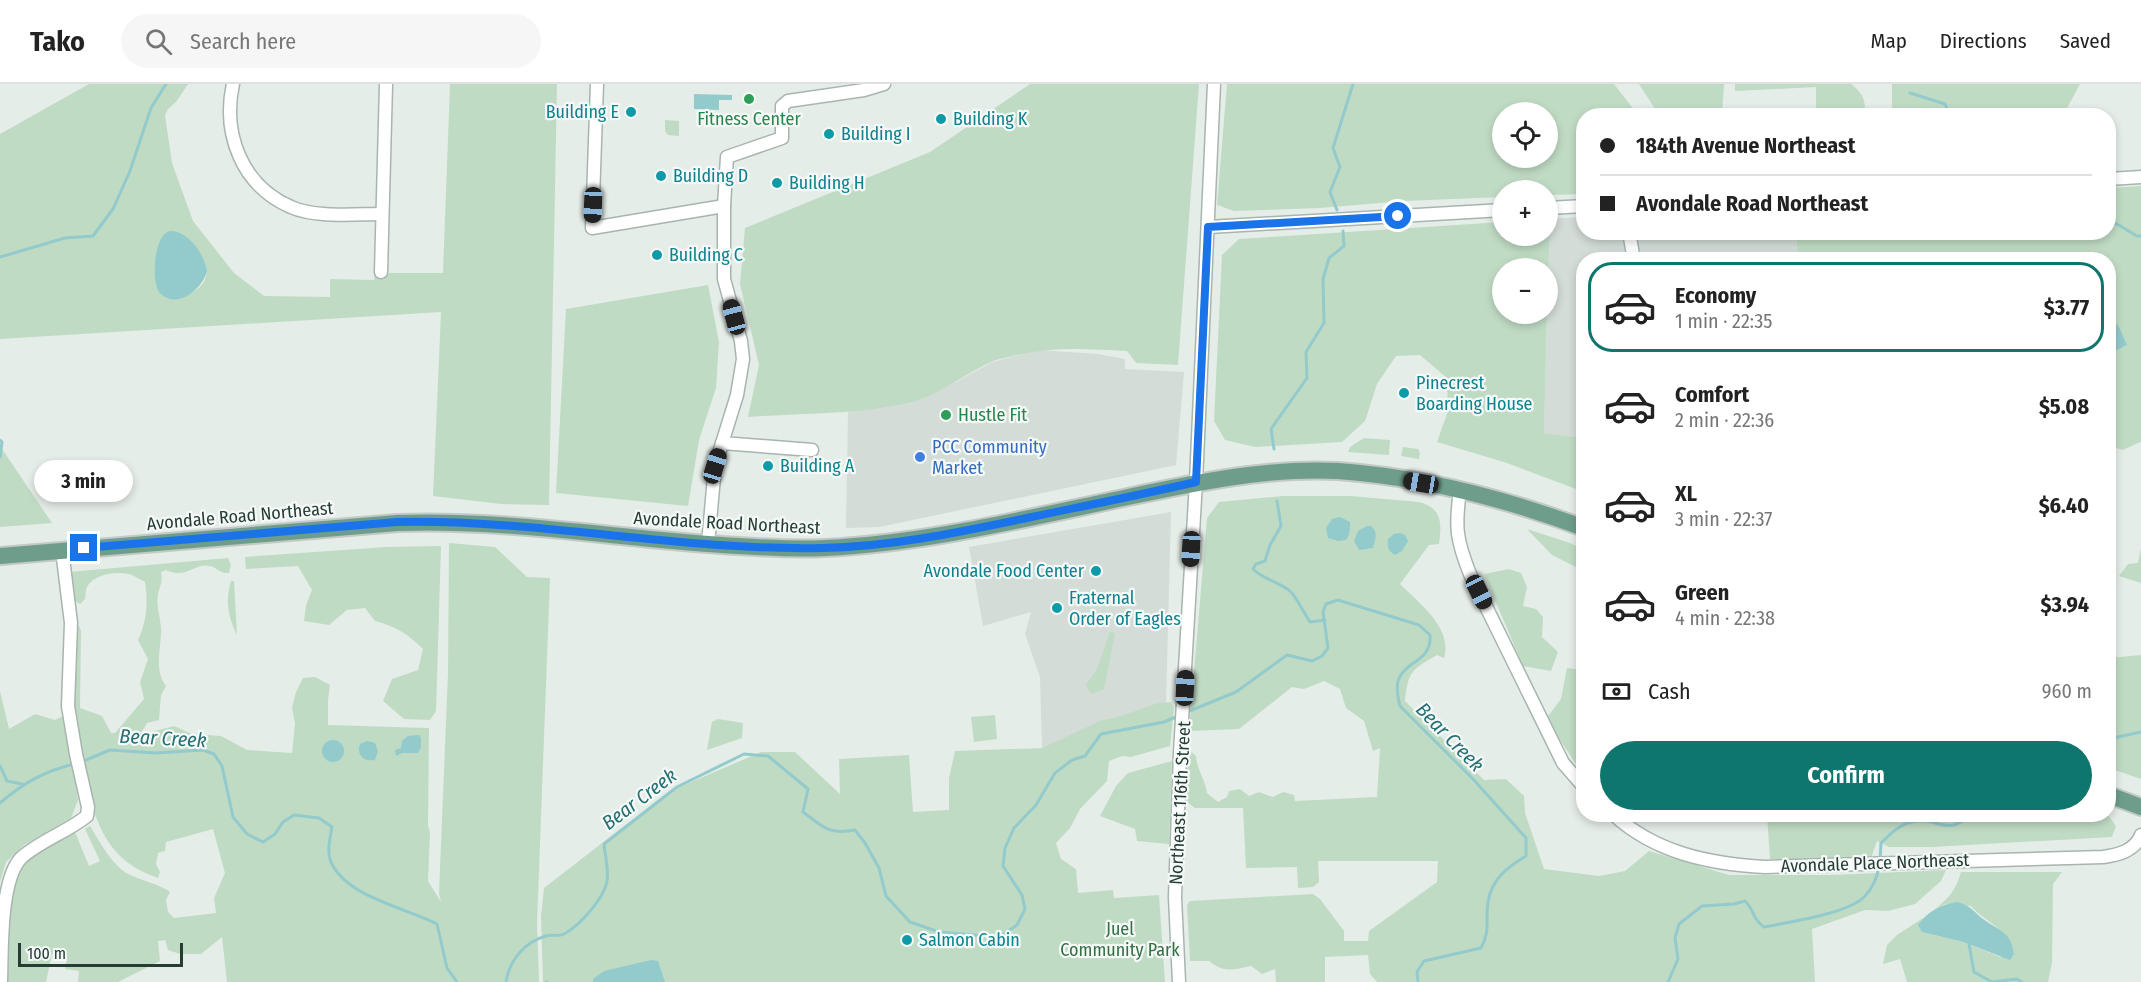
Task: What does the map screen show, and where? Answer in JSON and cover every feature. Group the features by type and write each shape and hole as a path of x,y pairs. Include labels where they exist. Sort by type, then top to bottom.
{"main road":[{"name":"Avondale Road Northeast","path":"0,556 397,522 446,521 708,544 823,548 922,538 1196,482 1260,474 1336,471 1460,490 1540,512 1576,525"},
{"path":"2116,798 2141,807"}],"street":[{"path":"233,84 230,121 236,151 245,168 269,194 292,208 312,212 382,214"},
{"path":"381,272 386,84"},
{"path":"597,84 592,228 724,206"},
{"path":"708,544 712,482 737,395 743,359 741,341 724,279 724,206 727,158 782,138 782,106 788,101 864,90 884,84"},
{"name":"Northeast 116th Street","path":"1179,982 1175,897 1214,84"},
{"path":"2116,179 2141,177"},
{"path":"1558,207 1576,206"},
{"path":"1208,227 1492,211"},
{"path":"722,443 812,450"},
{"path":"1460,490 1456,526 1461,552 1563,763 1576,778"},
{"path":"1,982 2,916 5,889 10,872 20,858 87,816 88,807 68,706 71,623 62,550"},
{"name":"Avondale Place Northeast","path":"1623,822 1636,833 1661,846 1697,859 1766,867 2118,856 2131,849 2141,835"}],"shaded area":[{"path":"1576,217 1576,240 1797,240 1797,252 1576,252 1576,437 1544,433 1547,324 1558,324 1558,258 1549,258 1549,246 1558,246 1558,219"},
{"path":"1039,350 1098,354 1125,359 1125,369 1184,372 1176,465 879,527 846,528 848,412 910,402 956,382 992,362"},
{"path":"1171,512 1166,705 1042,748 1040,677 1025,634 1031,612 983,626 969,547"}],"green space":[{"path":"89,84 188,84 165,115 172,163 193,221 234,273 264,296 330,297 330,279 374,280 375,273 443,273 450,84 557,84 549,505 501,504 433,496 441,312 0,339 0,134","holes":["186,236 205,264 204,282 194,292 187,295 166,298"]},
{"path":"1030,84 1199,84 1178,365 1136,363 1127,351 1070,349 1042,351 993,361 940,390 908,403 848,412 748,417 759,365 740,284 745,228 930,152"},
{"path":"1227,84 1614,84 1633,108 1576,108 1576,194 1558,195 1558,180 1492,180 1492,197 1404,201 1320,208 1234,211 1217,205"},
{"path":"1639,84 1724,84 1722,108 1654,108"},
{"path":"1735,84 1851,84 1863,97 1865,108 1816,108 1816,87 1735,91"},
{"path":"1892,84 2080,84 2067,108 1892,108"},
{"path":"665,120 679,121 679,136 668,135 665,131"},
{"path":"2141,186 2141,443 2123,450 2116,448 2116,252 1797,252 1797,240 2116,240 2116,188"},
{"path":"1492,223 1492,246 1549,246 1549,258 1492,258 1492,324 1547,324 1544,433 1576,437 1576,489 1507,463 1437,442 1448,411 1447,378 1420,355 1396,356 1377,384 1365,421 1342,442 1255,447 1225,440 1214,421 1222,255 1239,239"},
{"path":"708,285 719,342 716,388 699,440 688,506 556,493 566,309"},
{"path":"1364,438 1390,440 1389,455 1348,452 1350,447"},
{"path":"0,446 52,523 0,527"},
{"path":"1403,447 1418,449 1419,459 1401,456"},
{"path":"1283,496 1351,496 1419,502 1436,512 1440,523 1439,544 1429,545 1400,584 1425,608 1439,626 1444,636 1444,658 1437,655 1416,668 1408,684 1405,701 1484,780 1506,779 1524,796 1525,813 1544,869 1599,876 1625,871 1649,851 1729,875 1833,875 1946,870 1941,881 1915,904 1888,911 1865,910 1812,929 1815,982 1377,982 1370,974 1368,955 1325,957 1325,982 1276,982 1275,969 1262,974 1251,966 1228,970 1209,961 1190,961 1187,905 1190,901 1313,894 1320,899 1344,931 1344,941 1368,941 1369,931 1437,882 1438,861 1318,861 1319,882 1313,887 1298,888 1297,867 1246,868 1243,808 1195,808 1185,801 1188,749 1196,756 1207,793 1218,802 1227,797 1229,791 1240,789 1249,796 1259,792 1273,797 1283,792 1294,795 1295,801 1377,797 1380,748 1373,751 1364,721 1346,708 1340,689 1324,681 1304,689 1292,687 1239,729 1189,731 1207,518 1219,502"},
{"path":"1527,529 1576,546 1576,567 1552,555"},
{"path":"449,543 495,547 527,577 550,578 537,924 539,982 227,982 222,937 201,954 180,954 168,950 165,940 158,941 160,961 118,982 78,982 79,971 65,969 67,956 52,954 46,982 5,982 7,912 18,870 29,860 75,832 89,866 100,861 85,829 90,826 115,863 126,873 170,892 166,900 168,912 174,918 216,913 214,898 225,873 213,829 166,842 165,851 158,853 156,864 160,872 158,878 127,862 107,839 100,826 84,778 75,780 78,800 71,818 24,845 6,862 0,882 0,691 9,729 35,714 55,720 73,711 75,630 79,626 81,631 80,708 102,716 111,733 115,733 144,699 140,682 148,659 138,640 146,612 145,582 132,575 120,573 99,577 89,585 85,599 80,604 72,599 69,572 228,558 231,565 229,573 223,573 204,565 179,573 166,570 161,572 158,598 161,627 159,665 166,686 161,695 159,720 147,723 140,735 174,726 192,734 221,736 247,750 292,753 295,724 292,707 296,692 303,678 315,677 330,685 328,725 429,728 428,881 441,902 439,893 448,673"},
{"path":"441,546 436,711 430,720 404,719 383,701 392,679 418,670 423,649 412,639 389,625 375,621 365,608 347,610 329,625 304,621 306,605 312,590 298,566 246,569 245,557 386,547"},
{"path":"2141,548 2141,583 2119,576 2128,564 2138,563"},
{"path":"1509,569 1521,573 1527,587 1523,606 1536,609 1543,617 1542,637 1558,652 1551,671 1523,666 1484,574"},
{"path":"231,581 234,581 237,635 228,609"},
{"path":"1110,632 1115,633 1104,689 1091,694 1086,685 1097,669"},
{"path":"2141,655 2141,779 2116,770 2116,657"},
{"path":"1567,668 1576,669 1576,764 1546,719 1561,699"},
{"name":"Juel Community Park","path":"1171,702 1174,708 1170,746 1109,761 1107,781 1080,809 1070,828 1056,843 1061,859 1076,869 1078,893 1113,890 1114,898 1159,895 1165,982 543,982 541,916 544,888 668,792 761,752 795,752 840,794 839,759 909,755 913,812 949,810 949,778 955,751 1042,748 1100,721 1158,703"},
{"path":"995,715 997,739 974,742 971,717"},
{"path":"718,719 743,723 742,738 707,750 712,722"},
{"path":"1172,761 1169,844 1137,841 1135,829 1100,816 1116,786 1128,773"},
{"path":"1767,822 2113,822 2116,826 2112,837 1932,847 1889,847 1877,841 1871,858 1770,859"},
{"path":"1961,872 2062,872 2053,884 2052,963 2048,982 1907,982 1900,959 1883,964 1887,945 1897,935 1923,918 1919,925 1922,932 1963,942 2000,957 2014,954 2008,938 1971,906 1946,904 1935,909 1951,893"}],"water":[{"path":"694,94 732,95 732,100 719,100 719,110 694,109"},
{"path":"170,231 189,239 203,258 207,271 205,278 195,290 175,300 161,294 155,275 157,248 165,234"},
{"path":"2116,324 2118,325 2127,345 2116,350"},
{"path":"1340,517 1350,522 1350,532 1346,540 1338,541 1328,538 1326,528 1332,519"},
{"path":"1371,526 1375,531 1373,548 1359,550 1354,541 1358,531"},
{"path":"1400,533 1405,535 1408,541 1402,551 1395,555 1388,548 1388,539"},
{"path":"419,735 421,747 418,753 402,753 396,756 395,750 401,748 402,741 408,736"},
{"path":"333,740 341,743 344,751 341,759 333,762 325,759 322,751 325,743"},
{"path":"367,741 375,743 378,751 375,760 367,760 360,754 360,744"},
{"path":"1958,902 1969,907 2007,936 2014,954 2010,960 1963,942 1922,932 1918,925 1926,916 1941,906"},
{"path":"651,960 658,961 665,982 593,982 593,979 604,971"}],"waterway":[{"path":"0,257 65,238 93,236 113,209 130,171 151,108 166,84"},
{"path":"1337,210 1330,192 1340,167 1333,148 1353,84"},
{"path":"1910,93 1945,104 1947,108"},
{"path":"2116,224 2141,236"},
{"path":"1274,449 1271,429 1307,378 1306,352 1324,323 1323,279 1329,258 1344,246 1343,231"},
{"path":"0,440 2,442 0,457"},
{"path":"1277,501 1281,526 1270,545 1265,561 1256,564 1253,569 1291,592 1310,622 1325,620"},
{"name":"Bear Creek","path":"1187,712 1236,692 1287,655 1312,661 1322,656 1328,648 1323,612 1326,604 1338,600 1419,625 1430,635 1427,651 1401,674 1398,681 1400,706 1473,779 1526,838 1526,856 1507,869 1493,886 1487,909 1487,930 1481,948 1424,961 1417,972 1418,982"},
{"name":"Bear Creek","path":"506,982 510,967 524,948 546,936 564,934 596,904 607,881 604,844 677,787 744,754 768,756 808,789 803,812 821,826 839,831 855,830 879,868 886,896 910,922 939,932 999,937 1017,925 1025,909 1022,895 1003,866 1005,848 1014,828 1036,805 1055,773 1072,760 1085,756 1101,734 1164,722 1178,716"},
{"name":"Bear Creek","path":"2116,737 2141,732"},
{"name":"Bear Creek","path":"81,762 110,750 155,753 203,750 214,754 222,766 233,817 247,834 263,842 275,834 283,822 294,815 319,818 332,827 329,855 340,875 364,893 437,924 447,968 457,982"},
{"name":"Bear Creek","path":"0,803 17,789 35,779 53,770 74,764"},
{"path":"0,766 7,781 22,784"},
{"name":"Bear Creek","path":"1880,861 1881,843 1902,825 1911,822"},
{"name":"Bear Creek","path":"1932,822 1948,826 1960,822"},
{"name":"Bear Creek","path":"1668,982 1678,959 1675,938 1679,924 1702,906 1745,901 1764,927 1802,920 1831,913 1856,903 1869,890 1879,867"},
{"path":"1969,944 1974,972 1992,982 2017,979 2022,982"}],"place":[{"name":"Fitness Center","path":"749,99"},
{"name":"Building E","path":"631,112"},
{"name":"Building K","path":"941,119"},
{"name":"Building I","path":"829,134"},
{"name":"Building D","path":"661,176"},
{"name":"Building H","path":"777,183"},
{"name":"Building C","path":"657,255"},
{"name":"Pinecrest Boarding House","path":"1404,393"},
{"name":"Hustle Fit","path":"946,415"},
{"name":"PCC Community Market","path":"920,457"},
{"name":"Building A","path":"768,466"},
{"name":"Avondale Food Center","path":"1096,571"},
{"name":"Fraternal Order of Eagles","path":"1057,608"},
{"name":"Salmon Cabin","path":"907,940"}],"route":[{"path":"84,548 397,522 446,521 642,539 773,548 823,548 922,538 985,527 1196,482 1208,227 1398,216"}]}
